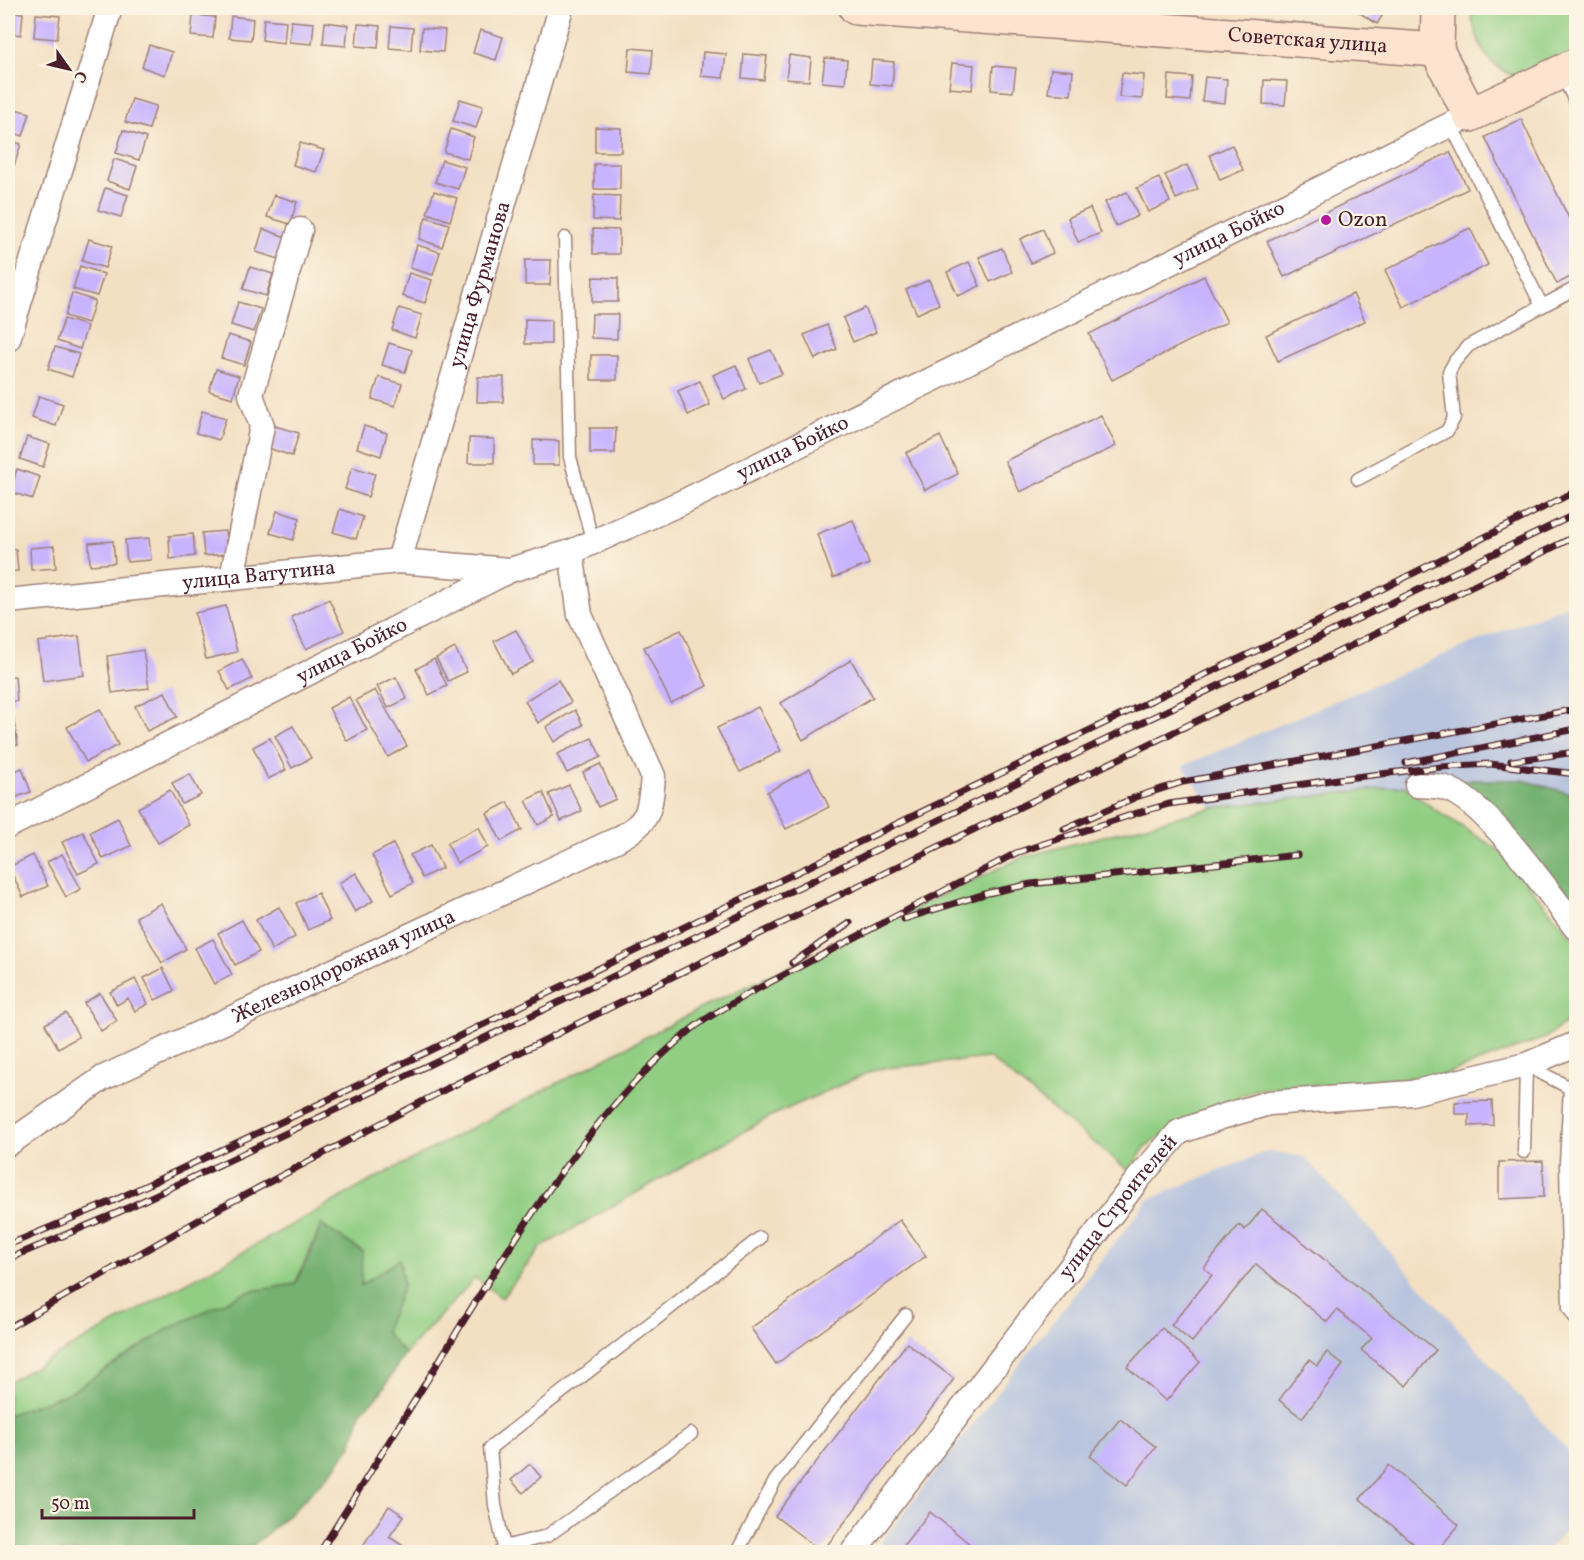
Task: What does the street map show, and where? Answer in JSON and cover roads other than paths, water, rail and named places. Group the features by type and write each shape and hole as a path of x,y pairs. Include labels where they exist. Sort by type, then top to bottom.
{"street":[{"path":"8,339 111,8"},
{"name":"улица Фурманова","path":"399,561 561,8"},
{"name":"Советская улица","path":"856,8 1437,50"},
{"path":"1438,8 1437,50 1460,120"},
{"name":"улица Бойко","path":"8,826 510,570 582,548 685,501 1569,68"},
{"path":"232,578 262,426 251,394 300,230"},
{"name":"Железнодорожная улица","path":"8,1144 104,1078 632,832 646,818 651,799 653,776 580,615 582,548"},
{"name":"улица Ватутина","path":"8,601 399,561 510,570"},
{"path":"1417,785 1445,788 1468,802 1490,822 1535,874 1576,928"},
{"name":"улица Строителей","path":"853,1552 1138,1179 1179,1132 1269,1103 1412,1093 1526,1065 1576,1044"}],"lane":[{"path":"1569,68 1576,103"},
{"path":"1460,120 1542,306"},
{"path":"565,238 570,457 582,548"},
{"path":"1358,479 1447,431 1454,418 1449,372 1468,346 1576,288"},
{"path":"1524,1152 1526,1065 1574,1088 1566,1163 1573,1304 1576,1319"},
{"path":"691,1434 547,1536 502,1550 490,1448 760,1238"},
{"path":"737,1552 775,1481 906,1315"}],"railway":[{"path":"8,1245 113,1201 317,1105 1295,633 1576,491"},
{"path":"8,1259 119,1212 316,1119 1576,514"},
{"path":"8,1328 220,1208 448,1088 1576,536"},
{"path":"1064,829 1136,797 1183,782 1576,709"},
{"path":"1406,763 1576,729"},
{"path":"1511,761 1576,752"},
{"path":"740,998 1016,853 1169,804 1338,779 1441,767 1490,764 1576,774"},
{"path":"904,919 988,893 1031,884 1297,855"},
{"path":"792,963 850,923"},
{"path":"320,1552 485,1286 565,1167 594,1129 658,1059 698,1024 745,995"}],"place":[{"name":"Ozon","path":"1326,220"}]}
